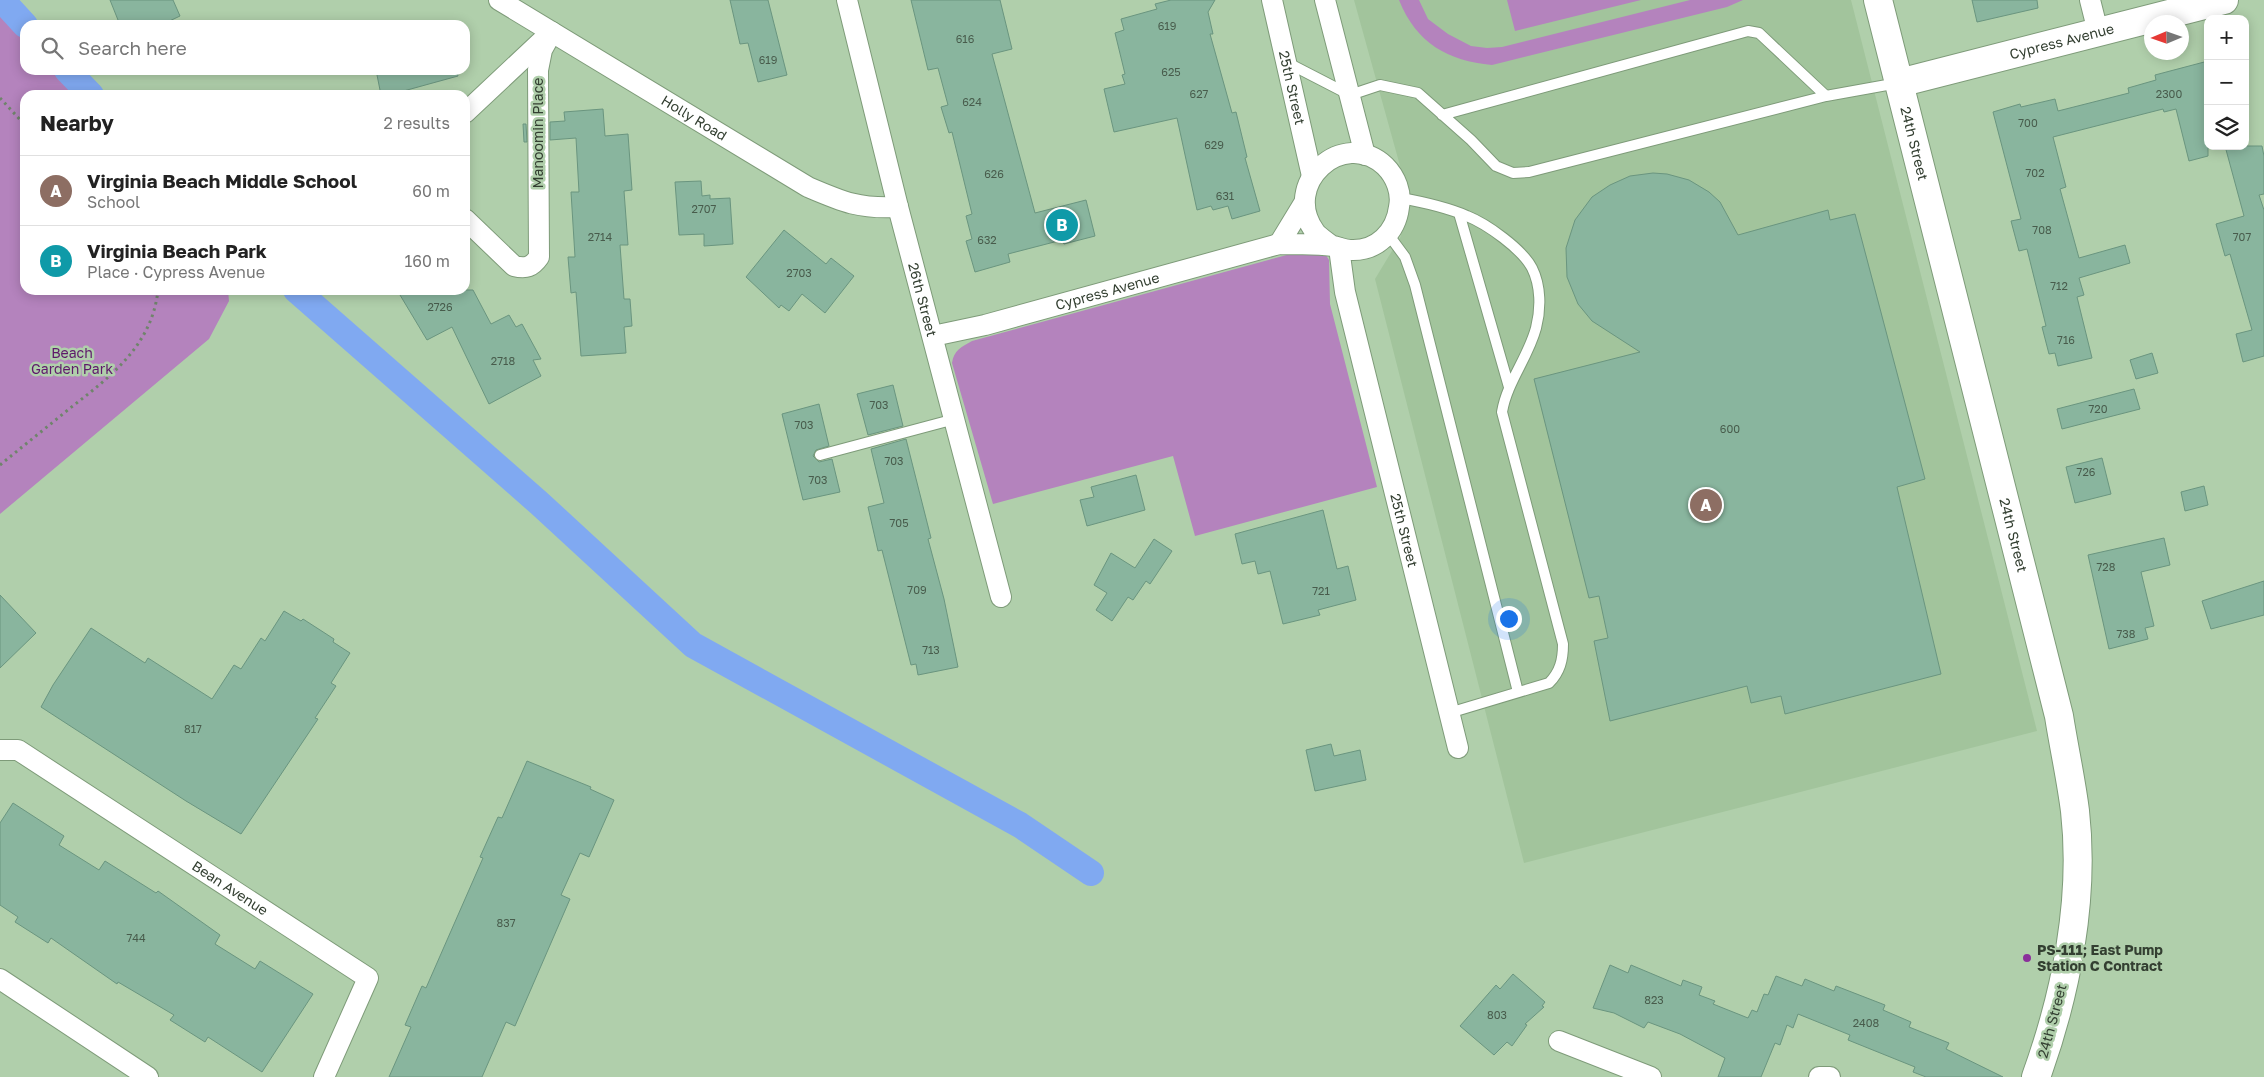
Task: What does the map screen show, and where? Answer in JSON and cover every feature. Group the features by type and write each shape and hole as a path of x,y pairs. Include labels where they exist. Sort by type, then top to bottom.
{"street":[{"name":"Holly Road","path":"499,0 808,187 847,204 868,208 898,207"},
{"name":"26th Street","path":"847,0 898,207 1001,597"},
{"name":"25th Street","path":"1272,0 1312,176"},
{"path":"1325,0 1366,155"},
{"name":"24th Street","path":"1878,0 2059,716 2075,812 2077,866 2074,920 2063,984 2050,1041 2036,1077"},
{"path":"2090,0 2098,32"},
{"name":"Cypress Avenue","path":"1899,83 2224,0"},
{"name":"Manoomin Place","path":"470,108 552,32"},
{"name":"Manoomin Place","path":"470,224 514,266 524,268 533,265 539,257 538,70 542,50 552,32"},
{"path":"1279,244 1304,203 1307,187 1312,176 1323,164 1339,155 1349,153 1366,155 1385,166 1395,179 1401,198"},
{"name":"25th Street","path":"1350,313 1350,283 1357,264 1382,240 1398,220 1401,198"},
{"path":"1304,203 1307,219 1316,233 1335,247 1360,250 1382,240"},
{"name":"Cypress Avenue","path":"933,336 985,325 1116,287 1279,244 1335,247"},
{"name":"25th Street","path":"1335,247 1458,748"},
{"name":"Bean Avenue","path":"0,750 18,750 368,978 324,1077"},
{"path":"0,979 148,1077"},
{"path":"1559,1041 1651,1077"},
{"path":"1820,1077 1830,1077"}],"lane":[{"path":"1442,114 1748,31 1759,33 1826,96"},
{"path":"1286,62 1350,95 1380,85 1418,94 1442,114 1496,166 1513,173 1530,172 1826,96 1899,83"},
{"path":"1401,198 1434,204 1469,216 1499,235 1519,252 1532,268 1539,290 1536,327 1529,349 1509,387 1502,412 1563,644 1563,657 1557,675 1549,683 1449,713"},
{"path":"1459,213 1509,387"},
{"path":"1382,240 1405,257 1415,285 1518,692"},
{"path":"820,455 955,419"}],"path":[{"path":"0,98 20,119"},
{"path":"0,464 116,372 138,342 152,318 157,295"}],"shaded area":[{"path":"1354,0 1851,0 2037,731 1524,863 1375,279 1401,236 1407,191"}],"green space":[{"path":"1399,0 1419,0 1428,19 1448,34 1471,46 1487,48 1502,47 1690,0 1743,0 1727,7 1492,65 1461,59 1435,47 1415,28"},
{"path":"1507,0 1641,0 1515,31"},
{"name":"Beach Garden Park","path":"0,15 20,34 20,75 62,75 78,90 20,90 20,295 228,295 229,301 209,339 0,514"},
{"path":"1305,250 1324,252 1329,260 1330,304 1377,487 1195,536 1173,456 993,504 952,363 954,355 959,349 972,341"}],"building":[{"path":"110,0 173,0 180,16 172,20 118,20"},
{"path":"730,0 768,0 787,75 758,82 748,43 740,44"},
{"path":"911,0 1000,0 1012,49 992,54 1035,213 1086,200 1095,236 1064,244 1062,240 1008,254 1010,262 975,272 966,241 972,239 966,216 972,214 952,132 949,133 941,107 948,105 938,68 928,70"},
{"path":"1171,0 1215,0 1208,12 1213,34 1210,34 1232,113 1236,112 1247,157 1245,158 1260,211 1232,219 1228,206 1213,210 1211,206 1197,210 1177,118 1114,132 1104,89 1125,84 1122,75 1125,74 1115,33 1124,30 1121,19 1157,9 1155,4"},
{"path":"1972,0 2037,0 2038,8 1977,22"},
{"path":"2204,62 2204,150 2208,150 2208,156 2189,161 2176,109 2164,112 2163,109 2053,137 2066,187 2060,189 2079,258 2125,245 2130,263 2079,278 2084,295 2077,297 2092,358 2058,366 2055,353 2049,354 2042,327 2046,326 2027,249 2019,251 2011,221 2021,219 1993,112 2020,104 2021,107 2055,99 2058,111 2129,93 2128,88 2156,80 2155,75"},
{"path":"377,75 458,75 407,90 380,90"},
{"path":"603,109 605,136 628,134 632,190 624,191 628,245 620,245 624,299 630,299 632,326 624,327 626,353 581,356 576,292 571,293 568,257 575,257 571,192 579,192 576,138 550,140 550,122 565,121 564,112"},
{"path":"523,124 526,124 527,142 524,142"},
{"path":"2249,146 2262,146 2264,156 2264,194 2259,195 2264,210 2264,356 2243,362 2236,334 2252,330 2230,254 2225,256 2216,224 2244,216 2226,150 2249,150"},
{"path":"1653,173 1667,174 1689,180 1709,192 1720,202 1738,235 1828,210 1830,220 1855,214 1925,479 1897,487 1941,674 1785,714 1781,696 1751,703 1747,686 1610,721 1594,641 1608,638 1599,596 1589,598 1534,379 1640,352 1592,321 1578,304 1567,277 1566,248 1575,220 1592,197 1610,185 1630,176"},
{"path":"701,181 702,196 710,195 710,199 730,198 733,244 704,246 704,234 679,235 675,182"},
{"path":"784,230 826,264 831,258 854,276 825,313 802,294 789,311 781,305 779,308 746,277"},
{"path":"470,290 473,290 491,324 509,315 516,327 522,324 541,359 533,360 541,376 489,404 452,327 427,340 400,295 470,295"},
{"path":"2152,353 2158,373 2136,379 2130,360"},
{"path":"893,385 903,426 868,435 857,394"},
{"path":"2134,389 2140,409 2062,429 2057,409"},
{"path":"819,404 829,446 816,450 813,456 819,462 832,459 840,492 803,500 782,414"},
{"path":"906,439 931,538 928,539 944,599 958,667 918,675 916,664 911,665 882,550 878,551 868,507 884,503 871,449"},
{"path":"2102,458 2111,494 2075,503 2066,467"},
{"path":"1136,475 1145,510 1087,526 1080,500 1094,497 1091,487"},
{"path":"2204,486 2208,505 2185,511 2181,492"},
{"path":"1323,510 1337,569 1348,566 1356,600 1318,610 1320,615 1283,624 1270,571 1258,574 1255,561 1242,564 1235,534"},
{"path":"2164,538 2170,565 2141,572 2154,626 2145,628 2148,639 2109,649 2088,555"},
{"path":"1154,539 1172,551 1150,584 1146,581 1133,600 1128,597 1112,621 1096,610 1107,593 1094,585 1111,553 1135,568"},
{"path":"2264,581 2264,615 2211,629 2202,601"},
{"path":"0,595 36,633 0,668"},
{"path":"284,611 301,621 303,619 334,639 333,642 350,653 331,683 336,686 315,718 318,719 241,834 186,801 41,707 53,685 91,628 145,663 148,658 212,699 234,665 241,669 261,638 265,641"},
{"path":"1331,744 1334,756 1360,750 1366,780 1315,791 1306,750"},
{"path":"527,761 591,787 590,789 614,800 589,857 580,853 561,895 570,899 515,1026 506,1022 482,1077 389,1077 411,1027 405,1025 422,986 426,988 483,858 480,857 498,817 502,818"},
{"path":"13,803 64,836 59,845 99,870 105,861 156,893 158,891 220,935 215,944 255,969 260,961 313,994 262,1072 208,1037 205,1042 170,1020 174,1015 118,982 117,984 51,938 48,943 15,922 18,917 0,905 0,823"},
{"path":"1610,965 1628,973 1631,965 1681,986 1683,980 1702,987 1699,995 1715,1001 1713,1004 1748,1018 1752,1010 1757,1012 1764,994 1768,995 1776,976 1802,986 1805,979 1834,991 1836,986 1885,1005 1883,1010 1911,1022 1909,1027 1949,1043 1946,1049 2003,1077 1926,1077 1913,1072 1915,1067 1848,1040 1850,1035 1798,1014 1793,1028 1787,1025 1780,1045 1775,1043 1761,1077 1718,1077 1725,1058 1680,1034 1648,1022 1644,1028 1614,1013 1593,1008"},
{"path":"1513,974 1545,1002 1542,1006 1544,1007 1525,1024 1527,1025 1512,1046 1507,1042 1494,1055 1460,1026 1496,985 1500,989"}],"waterway":[{"path":"2,0 20,20"},
{"path":"72,75 86,90"},
{"path":"302,295 539,503 693,645 1020,825 1091,873"}],"place":[{"name":"Virginia Beach Park","path":"1062,225"},
{"name":"Virginia Beach Middle School","path":"1706,505"},
{"name":"PS-111; East Pump Station C Contract","path":"2027,958"}]}
